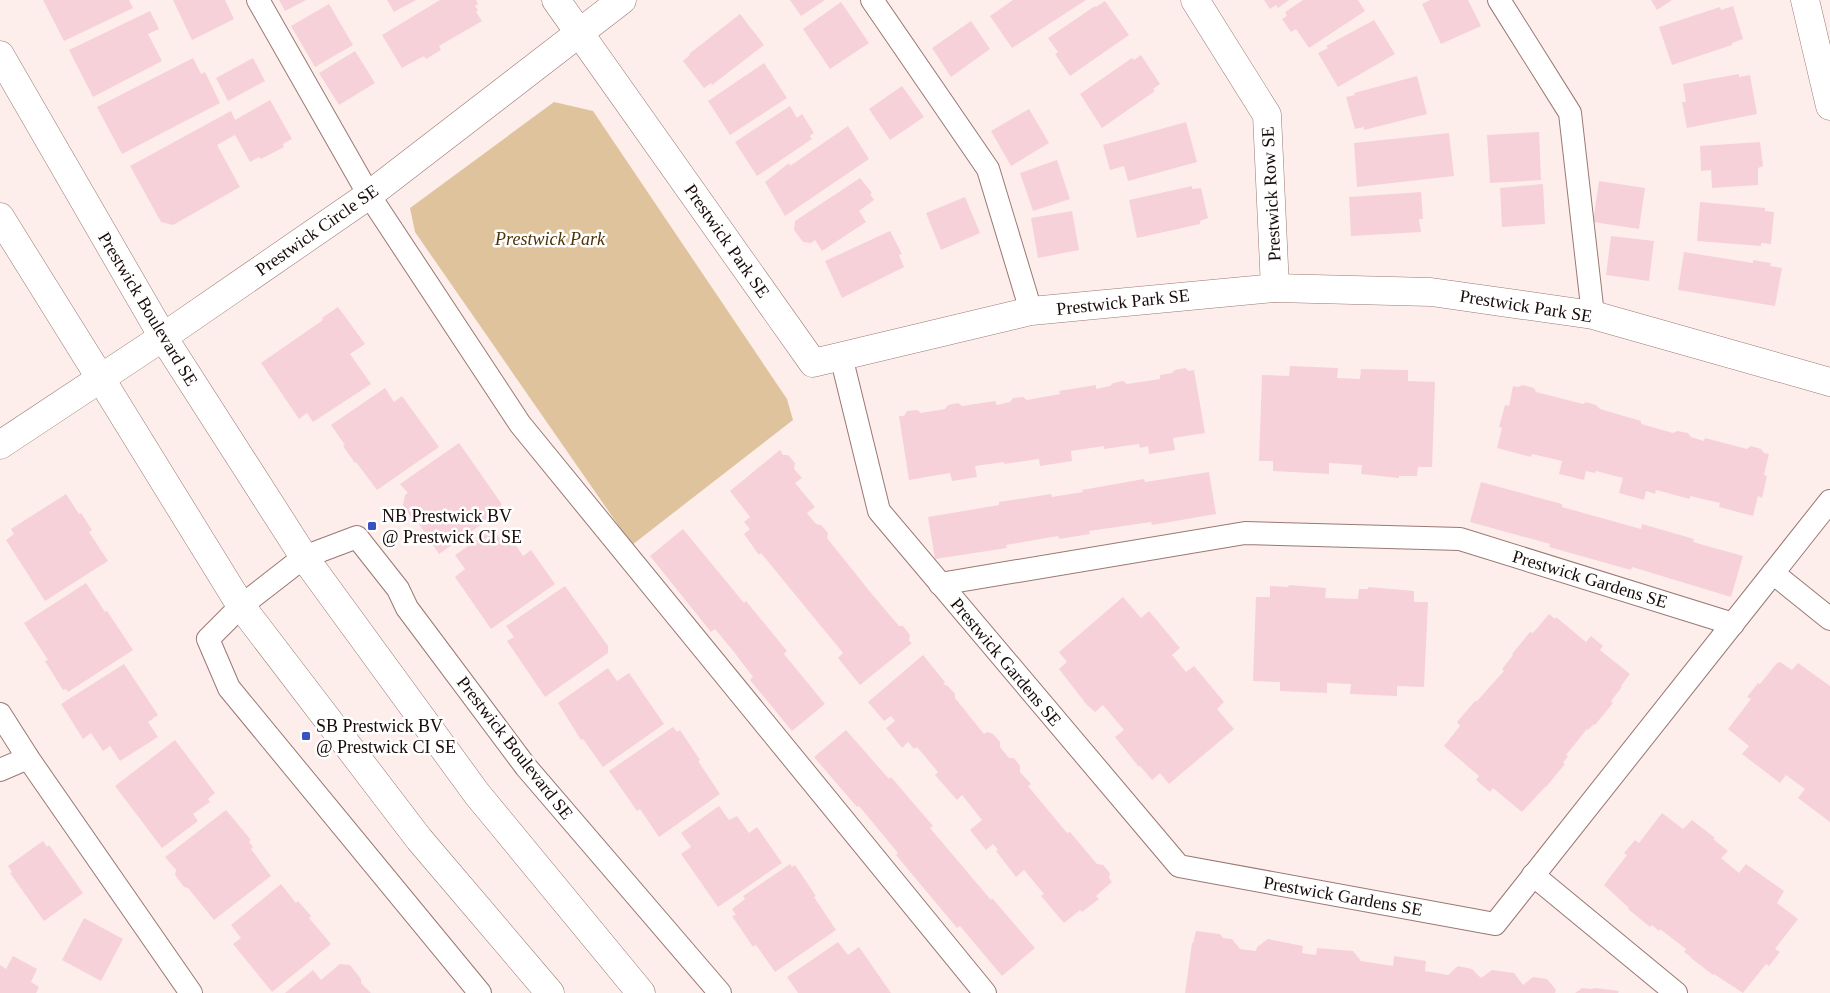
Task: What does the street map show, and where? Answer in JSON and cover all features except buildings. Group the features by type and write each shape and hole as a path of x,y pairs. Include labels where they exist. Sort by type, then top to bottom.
{"street":[{"path":"556,0 579,34"},
{"name":"Prestwick Circle SE","path":"0,444 163,337 369,195 622,0"},
{"name":"Prestwick Row SE","path":"1195,0 1267,115 1275,288"},
{"path":"1805,0 1830,106"},
{"name":"Prestwick Park SE","path":"579,34 813,362 1031,311 1275,288 1431,292 1593,315 1830,382"},
{"name":"Prestwick Boulevard SE","path":"0,55 163,337 304,557 477,794 641,993"},
{"path":"0,217 240,606 419,839 550,993"}],"lane":[{"path":"258,0 369,195 520,424 985,993"},
{"path":"872,0 988,168 1031,311"},
{"path":"1499,0 1570,113 1593,315"},
{"name":"Prestwick Gardens SE","path":"841,356 879,511 1179,866 1495,924 1830,501"},
{"name":"Prestwick Gardens SE","path":"940,584 1245,533 1460,539 1733,624"},
{"name":"Prestwick Boulevard SE","path":"480,993 229,688 208,639 240,606 304,557 357,537 398,589 407,608 526,767 720,993"},
{"path":"1773,573 1830,619"},
{"path":"0,714 28,758 191,993"},
{"path":"0,770 28,758"},
{"path":"1533,875 1676,993"}],"green space":[{"name":"Prestwick Park","path":"554,102 593,111 787,399 793,420 632,545 415,232 410,208"}],"place":[{"name":"NB Prestwick BV @ Prestwick CI SE","path":"372,526"},
{"name":"SB Prestwick BV @ Prestwick CI SE","path":"306,736"}]}
